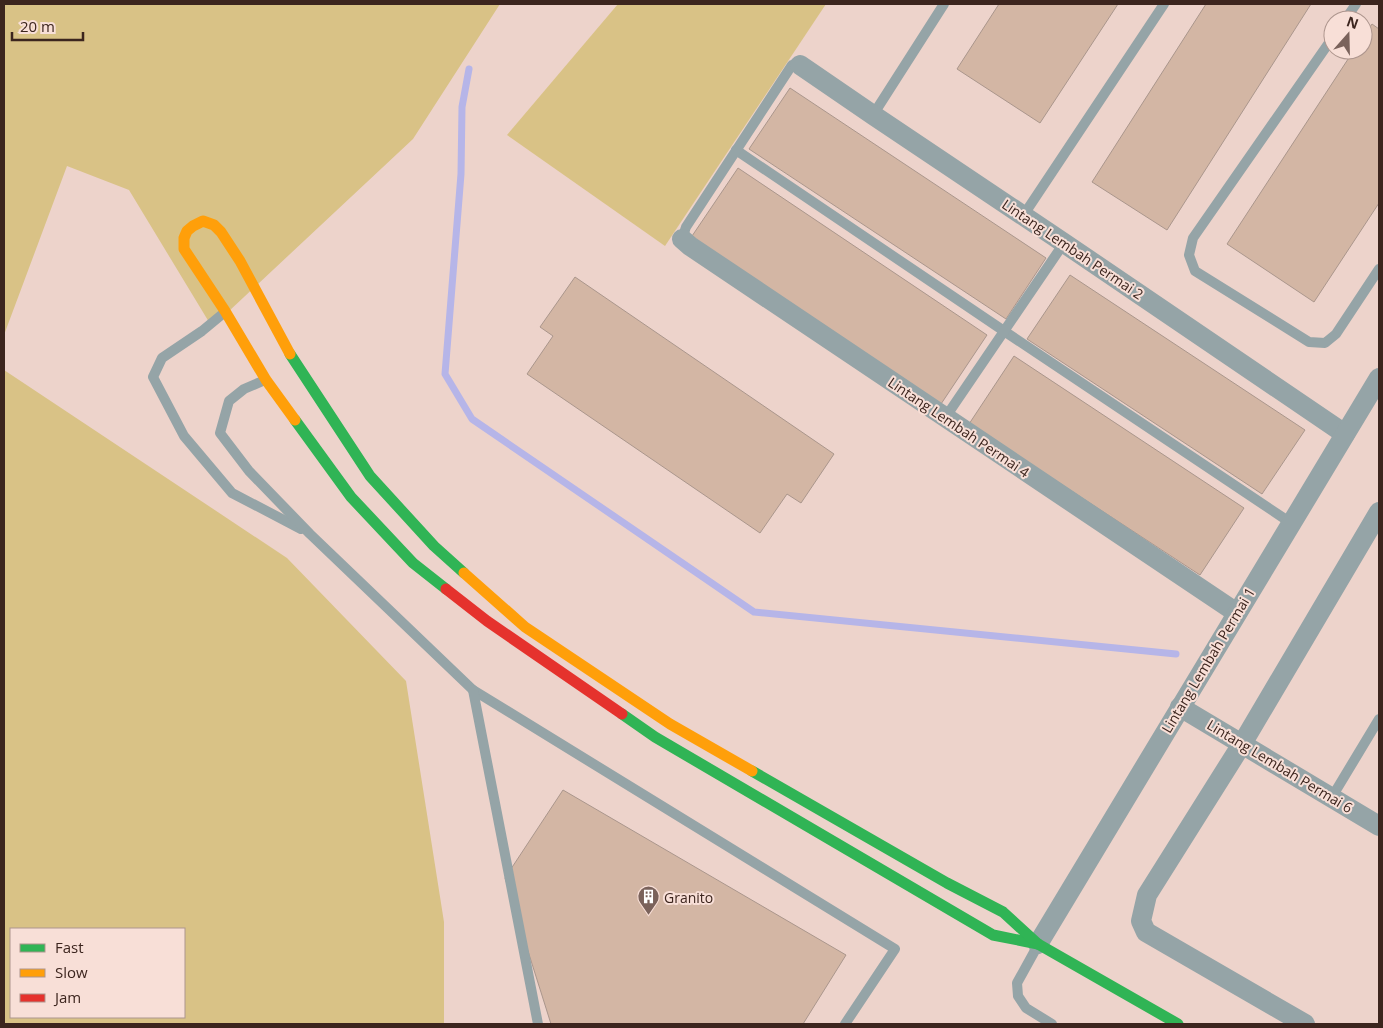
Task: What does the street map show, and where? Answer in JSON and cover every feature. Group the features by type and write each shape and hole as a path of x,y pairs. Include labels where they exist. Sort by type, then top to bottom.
{"street":[{"name":"Lintang Lembah Permai 2","path":"800,64 1345,434"},
{"path":"1038,944 993,935 655,738 487,621 413,563 351,497 266,380 184,249 184,237 190,227 203,221 214,225 221,232 240,261 292,357 370,476 434,546 525,627 670,724 947,883 1003,912 1038,944 1178,1024"},
{"name":"Lintang Lembah Permai 4","path":"682,238 698,251 945,418 1237,613"},
{"name":"Lintang Lembah Permai 1","path":"1038,944 1379,378"},
{"path":"1304,1024 1146,932 1140,921 1148,895 1242,744 1379,512"},
{"name":"Lintang Lembah Permai 6","path":"1180,706 1379,826"}],"lane":[{"path":"873,115 944,4"},
{"path":"1023,216 1164,4"},
{"path":"1323,51 1193,238 1189,255 1195,271 1309,342 1325,344 1336,334 1379,269"},
{"path":"682,238 686,226 792,65 800,64"},
{"path":"736,150 1292,523"},
{"path":"945,418 1064,243"},
{"path":"225,312 202,331 162,358 153,377 184,436 232,493 310,534"},
{"path":"266,380 244,389 229,402 220,433 249,471 310,534 473,690 895,948 845,1024"},
{"path":"473,690 538,1024"},
{"path":"1332,797 1379,718"},
{"path":"1038,944 1017,983 1018,996 1026,1008 1052,1024"}],"shaded area":[{"path":"4,4 500,4 413,139 212,327 129,190 67,166 4,335"},
{"path":"618,4 826,4 665,246 507,135"},
{"path":"4,370 287,558 406,681 444,922 444,1024 4,1024"}],"building":[{"path":"999,4 1118,4 1040,123 957,69"},
{"path":"1206,4 1311,4 1167,230 1092,182"},
{"path":"1373,25 1379,29 1379,203 1314,302 1227,244 1347,60 1373,60"},
{"path":"790,88 1046,258 1006,319 749,149"},
{"path":"738,168 987,335 939,407 690,239"},
{"path":"1070,275 1305,430 1262,494 1027,339"},
{"path":"575,277 834,454 801,503 787,494 760,533 527,374 553,336 540,327"},
{"path":"1014,356 1244,508 1200,575 969,424"},
{"name":"Granito","path":"563,790 846,955 803,1024 551,1024 505,878"}],"waterway":[{"path":"469,69 462,107 461,174 445,374 472,419 754,612 1176,654"}],"traffic: fast":[{"path":"290,354 370,476 434,546 464,573"},
{"path":"295,420 351,497 413,563 446,589"},
{"path":"622,714 655,737 993,935 1038,944"},
{"path":"752,771 947,883 1003,912 1038,944 1178,1024"}],"traffic: slow":[{"path":"290,354 240,261 221,232 214,225 203,221 193,226 187,231 184,238 184,249 225,311 266,380 295,420"},
{"path":"464,573 525,627 670,724 752,771"}],"traffic: jam":[{"path":"446,589 487,621 622,714"}],"place":[{"name":"Granito","path":"648,916"}]}
